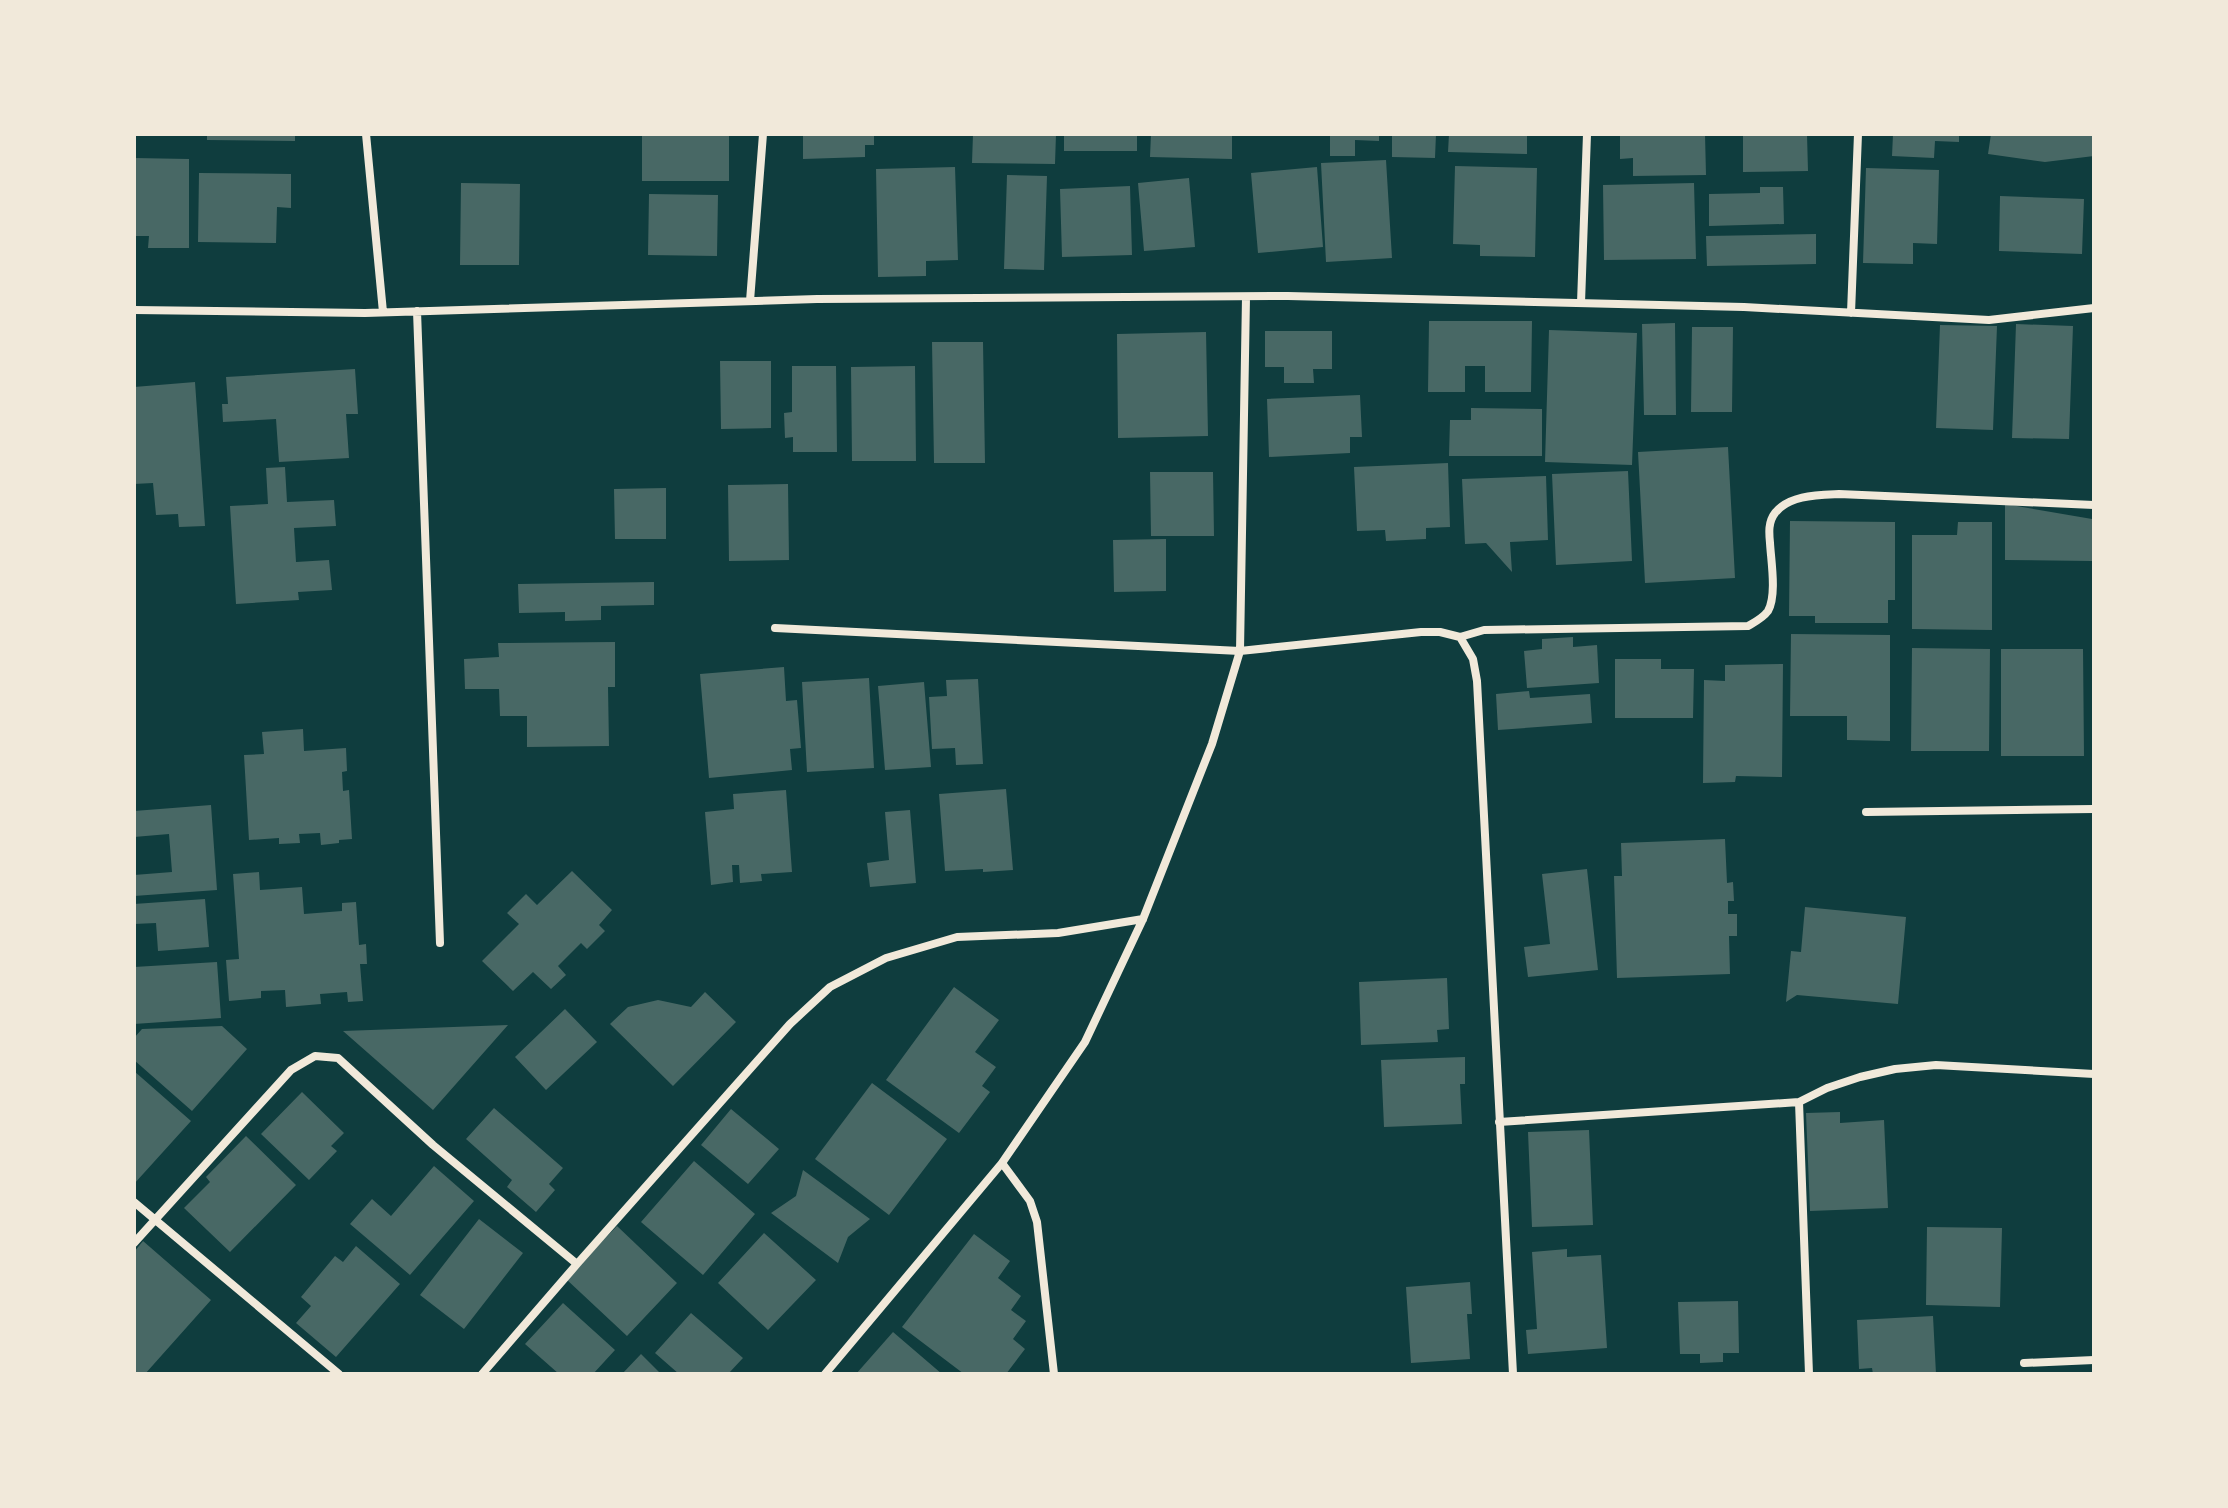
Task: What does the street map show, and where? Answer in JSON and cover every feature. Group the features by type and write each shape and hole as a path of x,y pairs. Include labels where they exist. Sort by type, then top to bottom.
{"street":[{"path":"366,134 383,312"},
{"path":"750,301 763,134"},
{"path":"1581,303 1587,134"},
{"path":"1851,313 1858,134"},
{"path":"134,310 383,312 750,301 1246,297 1744,307 1989,320 2094,308"},
{"path":"825,1374 1002,1163 1085,1042 1143,919 1212,744 1240,651 1246,297"},
{"path":"417,311 440,943"},
{"path":"775,628 1240,651 1421,632 1440,632 1460,637 1484,630 1748,626 1768,611 1772,595 1769,527 1775,513 1792,501 1839,494 2094,505"},
{"path":"1460,637 1473,659 1477,681 1513,1374"},
{"path":"1866,812 2094,809"},
{"path":"482,1374 790,1024 830,987 886,958 957,937 1058,933 1143,919"},
{"path":"134,1243 291,1070 315,1056 338,1058 433,1145 577,1264"},
{"path":"1499,1122 1799,1102 1860,1077 1895,1069 1936,1065 2094,1074"},
{"path":"1799,1102 1809,1374"},
{"path":"1002,1163 1030,1201 1037,1222 1054,1374"},
{"path":"134,1202 339,1374"},
{"path":"2024,1363 2094,1360"}],"building":[{"path":"207,134 295,134 295,141 207,140"},
{"path":"642,134 729,134 729,181 642,181"},
{"path":"803,134 874,134 874,145 865,145 865,157 803,159"},
{"path":"973,134 1056,134 1055,164 972,163"},
{"path":"1064,134 1137,134 1137,151 1064,151"},
{"path":"1151,134 1232,134 1232,159 1150,157"},
{"path":"1330,134 1379,134 1379,141 1355,140 1355,156 1330,156"},
{"path":"1392,134 1436,134 1435,158 1392,157"},
{"path":"1449,134 1527,134 1527,154 1448,152"},
{"path":"1620,134 1705,134 1706,175 1633,176 1633,158 1620,159"},
{"path":"1743,134 1807,134 1808,171 1743,172"},
{"path":"1893,134 1959,134 1959,142 1935,141 1934,158 1892,156"},
{"path":"1991,134 2094,134 2094,156 2045,162 1988,154"},
{"path":"134,158 189,159 189,248 148,248 149,236 134,236"},
{"path":"1386,160 1392,258 1326,262 1321,163"},
{"path":"1455,166 1537,168 1535,257 1480,256 1480,245 1453,244"},
{"path":"955,167 958,260 926,261 926,276 878,277 876,169"},
{"path":"1317,167 1323,247 1258,253 1251,173"},
{"path":"1866,168 1939,170 1937,244 1913,243 1913,264 1863,263"},
{"path":"199,173 291,174 291,208 277,207 276,243 198,242"},
{"path":"1007,175 1047,176 1044,270 1004,269"},
{"path":"1189,178 1195,247 1144,251 1138,183"},
{"path":"461,183 520,184 519,265 460,265"},
{"path":"1694,183 1696,259 1604,260 1603,185"},
{"path":"1130,186 1132,255 1062,257 1060,189"},
{"path":"1760,187 1783,187 1784,224 1709,226 1709,194 1760,193"},
{"path":"649,194 718,195 717,256 648,255"},
{"path":"2000,196 2084,199 2082,254 1999,251"},
{"path":"1816,234 1816,264 1707,266 1706,236"},
{"path":"1429,321 1532,321 1531,392 1485,392 1485,366 1465,366 1465,392 1428,392"},
{"path":"1675,323 1676,415 1644,415 1642,324"},
{"path":"2016,324 2073,326 2069,439 2012,438"},
{"path":"1940,325 1997,326 1993,430 1936,428"},
{"path":"1692,327 1733,327 1732,412 1691,412"},
{"path":"1549,330 1637,333 1632,465 1545,462"},
{"path":"1265,331 1332,331 1332,369 1313,369 1314,383 1284,383 1284,367 1265,367"},
{"path":"1206,332 1208,436 1118,438 1117,334"},
{"path":"932,342 983,342 985,463 934,463"},
{"path":"720,361 771,361 771,428 721,429"},
{"path":"792,366 836,366 837,452 793,452 793,437 785,438 784,413 792,412"},
{"path":"915,366 916,461 852,461 851,367"},
{"path":"355,369 358,414 346,414 349,458 279,462 276,419 223,422 222,404 228,404 226,377"},
{"path":"195,382 205,526 179,527 178,514 156,515 153,483 134,484 134,387"},
{"path":"1360,395 1362,437 1350,437 1350,453 1269,457 1267,399"},
{"path":"1471,408 1542,409 1542,456 1449,456 1450,420 1471,420"},
{"path":"1728,447 1735,578 1645,583 1638,452"},
{"path":"1448,463 1450,527 1426,528 1426,539 1386,541 1385,530 1357,531 1354,467"},
{"path":"285,467 287,502 334,500 336,526 294,528 296,562 329,560 332,590 298,592 299,600 236,604 230,506 268,504 266,468"},
{"path":"1628,471 1632,561 1556,565 1552,474"},
{"path":"1150,472 1213,472 1214,536 1151,536"},
{"path":"1546,476 1548,540 1510,542 1512,572 1486,543 1465,544 1462,479"},
{"path":"788,484 789,560 729,561 728,485"},
{"path":"666,488 666,539 615,539 614,489"},
{"path":"2005,504 2092,519 2092,561 2005,560"},
{"path":"1790,521 1895,522 1895,600 1888,600 1888,623 1815,623 1815,616 1789,616"},
{"path":"1958,522 1992,522 1992,630 1912,629 1912,535 1957,535"},
{"path":"1166,539 1166,591 1114,592 1113,540"},
{"path":"654,582 654,605 601,606 601,620 565,621 565,612 519,613 518,584"},
{"path":"1791,634 1890,635 1890,741 1847,740 1847,716 1790,716"},
{"path":"1573,637 1573,647 1597,645 1599,683 1527,688 1524,651 1542,649 1542,639"},
{"path":"615,642 615,687 608,687 609,746 527,747 527,716 500,716 499,689 465,689 464,659 499,657 498,643"},
{"path":"1912,648 1990,649 1989,751 1911,751"},
{"path":"2001,649 2083,649 2084,756 2001,756"},
{"path":"1615,659 1661,659 1661,669 1694,669 1693,718 1615,718"},
{"path":"1783,664 1782,777 1736,776 1735,782 1703,783 1704,680 1725,681 1725,665"},
{"path":"784,667 786,701 797,700 801,748 790,749 792,770 709,778 700,674"},
{"path":"869,678 874,768 807,772 802,682"},
{"path":"978,679 983,764 956,765 955,748 932,749 929,697 947,696 946,680"},
{"path":"924,682 931,767 885,770 878,686"},
{"path":"1529,691 1530,698 1590,694 1592,723 1498,730 1496,694"},
{"path":"303,729 304,751 346,748 347,771 342,772 343,791 349,790 352,839 321,845 320,833 299,834 300,843 279,844 279,838 249,840 244,755 264,754 262,732"},
{"path":"1006,789 1013,870 945,871 939,794"},
{"path":"786,790 792,872 761,874 762,881 740,883 739,865 732,865 733,882 711,885 705,812 734,809 733,794"},
{"path":"211,805 217,890 134,896 134,875 172,872 169,834 134,837 134,811"},
{"path":"910,810 916,883 870,887 867,863 889,860 885,812"},
{"path":"1725,839 1727,883 1733,882 1734,901 1728,901 1728,914 1737,914 1737,936 1729,936 1730,974 1617,978 1614,876 1622,876 1621,843"},
{"path":"1587,869 1598,970 1528,977 1524,947 1550,944 1542,874"},
{"path":"572,871 612,910 599,925 605,931 587,949 581,943 558,966 566,975 551,989 533,972 513,991 482,961 519,924 507,913 526,894 537,905"},
{"path":"259,872 260,890 302,887 304,914 342,911 342,903 356,902 359,945 366,944 367,964 360,964 363,1001 348,1002 347,992 320,994 321,1004 286,1007 285,990 261,991 261,998 229,1001 226,960 239,959 233,874"},
{"path":"205,899 209,947 158,951 156,923 134,924 134,904"},
{"path":"1805,907 1906,917 1898,1004 1797,995 1786,1002 1791,951 1801,952"},
{"path":"217,962 221,1018 134,1024 134,967"},
{"path":"1447,978 1449,1029 1437,1030 1438,1042 1361,1045 1359,982"},
{"path":"954,987 999,1020 975,1052 996,1067 982,1086 990,1092 959,1133 886,1080"},
{"path":"705,992 736,1022 673,1086 610,1024 628,1007 658,1000 691,1007"},
{"path":"565,1009 597,1042 546,1090 515,1057"},
{"path":"508,1025 433,1110 343,1031"},
{"path":"222,1026 247,1049 192,1111 134,1060 134,1038 142,1029"},
{"path":"1465,1057 1465,1084 1460,1084 1462,1124 1384,1127 1381,1060"},
{"path":"134,1071 191,1121 134,1184"},
{"path":"872,1083 947,1139 889,1215 815,1159"},
{"path":"302,1092 344,1133 331,1146 337,1151 309,1180 261,1134"},
{"path":"494,1108 563,1168 549,1184 555,1190 536,1212 507,1187 512,1180 466,1139"},
{"path":"731,1109 779,1149 748,1184 701,1145"},
{"path":"1840,1112 1840,1123 1884,1120 1888,1208 1810,1211 1806,1113"},
{"path":"1589,1130 1593,1225 1532,1227 1528,1132"},
{"path":"246,1136 296,1185 230,1252 184,1208 210,1182 206,1177"},
{"path":"694,1161 755,1214 703,1275 641,1222"},
{"path":"434,1166 474,1201 410,1275 350,1224 372,1199 391,1216"},
{"path":"803,1170 870,1219 848,1237 838,1263 771,1213 796,1196"},
{"path":"479,1219 523,1253 464,1329 420,1295"},
{"path":"617,1226 677,1283 627,1336 566,1279"},
{"path":"1927,1227 2002,1228 2000,1307 1926,1305"},
{"path":"764,1233 816,1280 768,1330 718,1283"},
{"path":"974,1234 1010,1261 998,1278 1021,1296 1011,1310 1026,1321 1013,1339 1025,1349 1006,1374 964,1374 902,1327"},
{"path":"143,1241 211,1300 145,1374 134,1374 134,1252"},
{"path":"356,1246 400,1284 336,1357 296,1323 311,1306 301,1297 335,1256 343,1262"},
{"path":"1567,1249 1567,1257 1601,1255 1607,1348 1528,1354 1526,1330 1537,1329 1532,1252"},
{"path":"1470,1282 1472,1314 1467,1314 1470,1359 1411,1363 1406,1287"},
{"path":"1738,1301 1739,1353 1723,1353 1723,1362 1700,1363 1700,1354 1680,1354 1678,1302"},
{"path":"563,1303 615,1350 593,1374 559,1374 525,1344"},
{"path":"691,1313 743,1358 728,1374 679,1374 655,1353"},
{"path":"1933,1316 1936,1374 1873,1374 1872,1368 1859,1369 1857,1320"},
{"path":"893,1332 942,1374 856,1374"},
{"path":"641,1354 661,1374 622,1374"}]}
